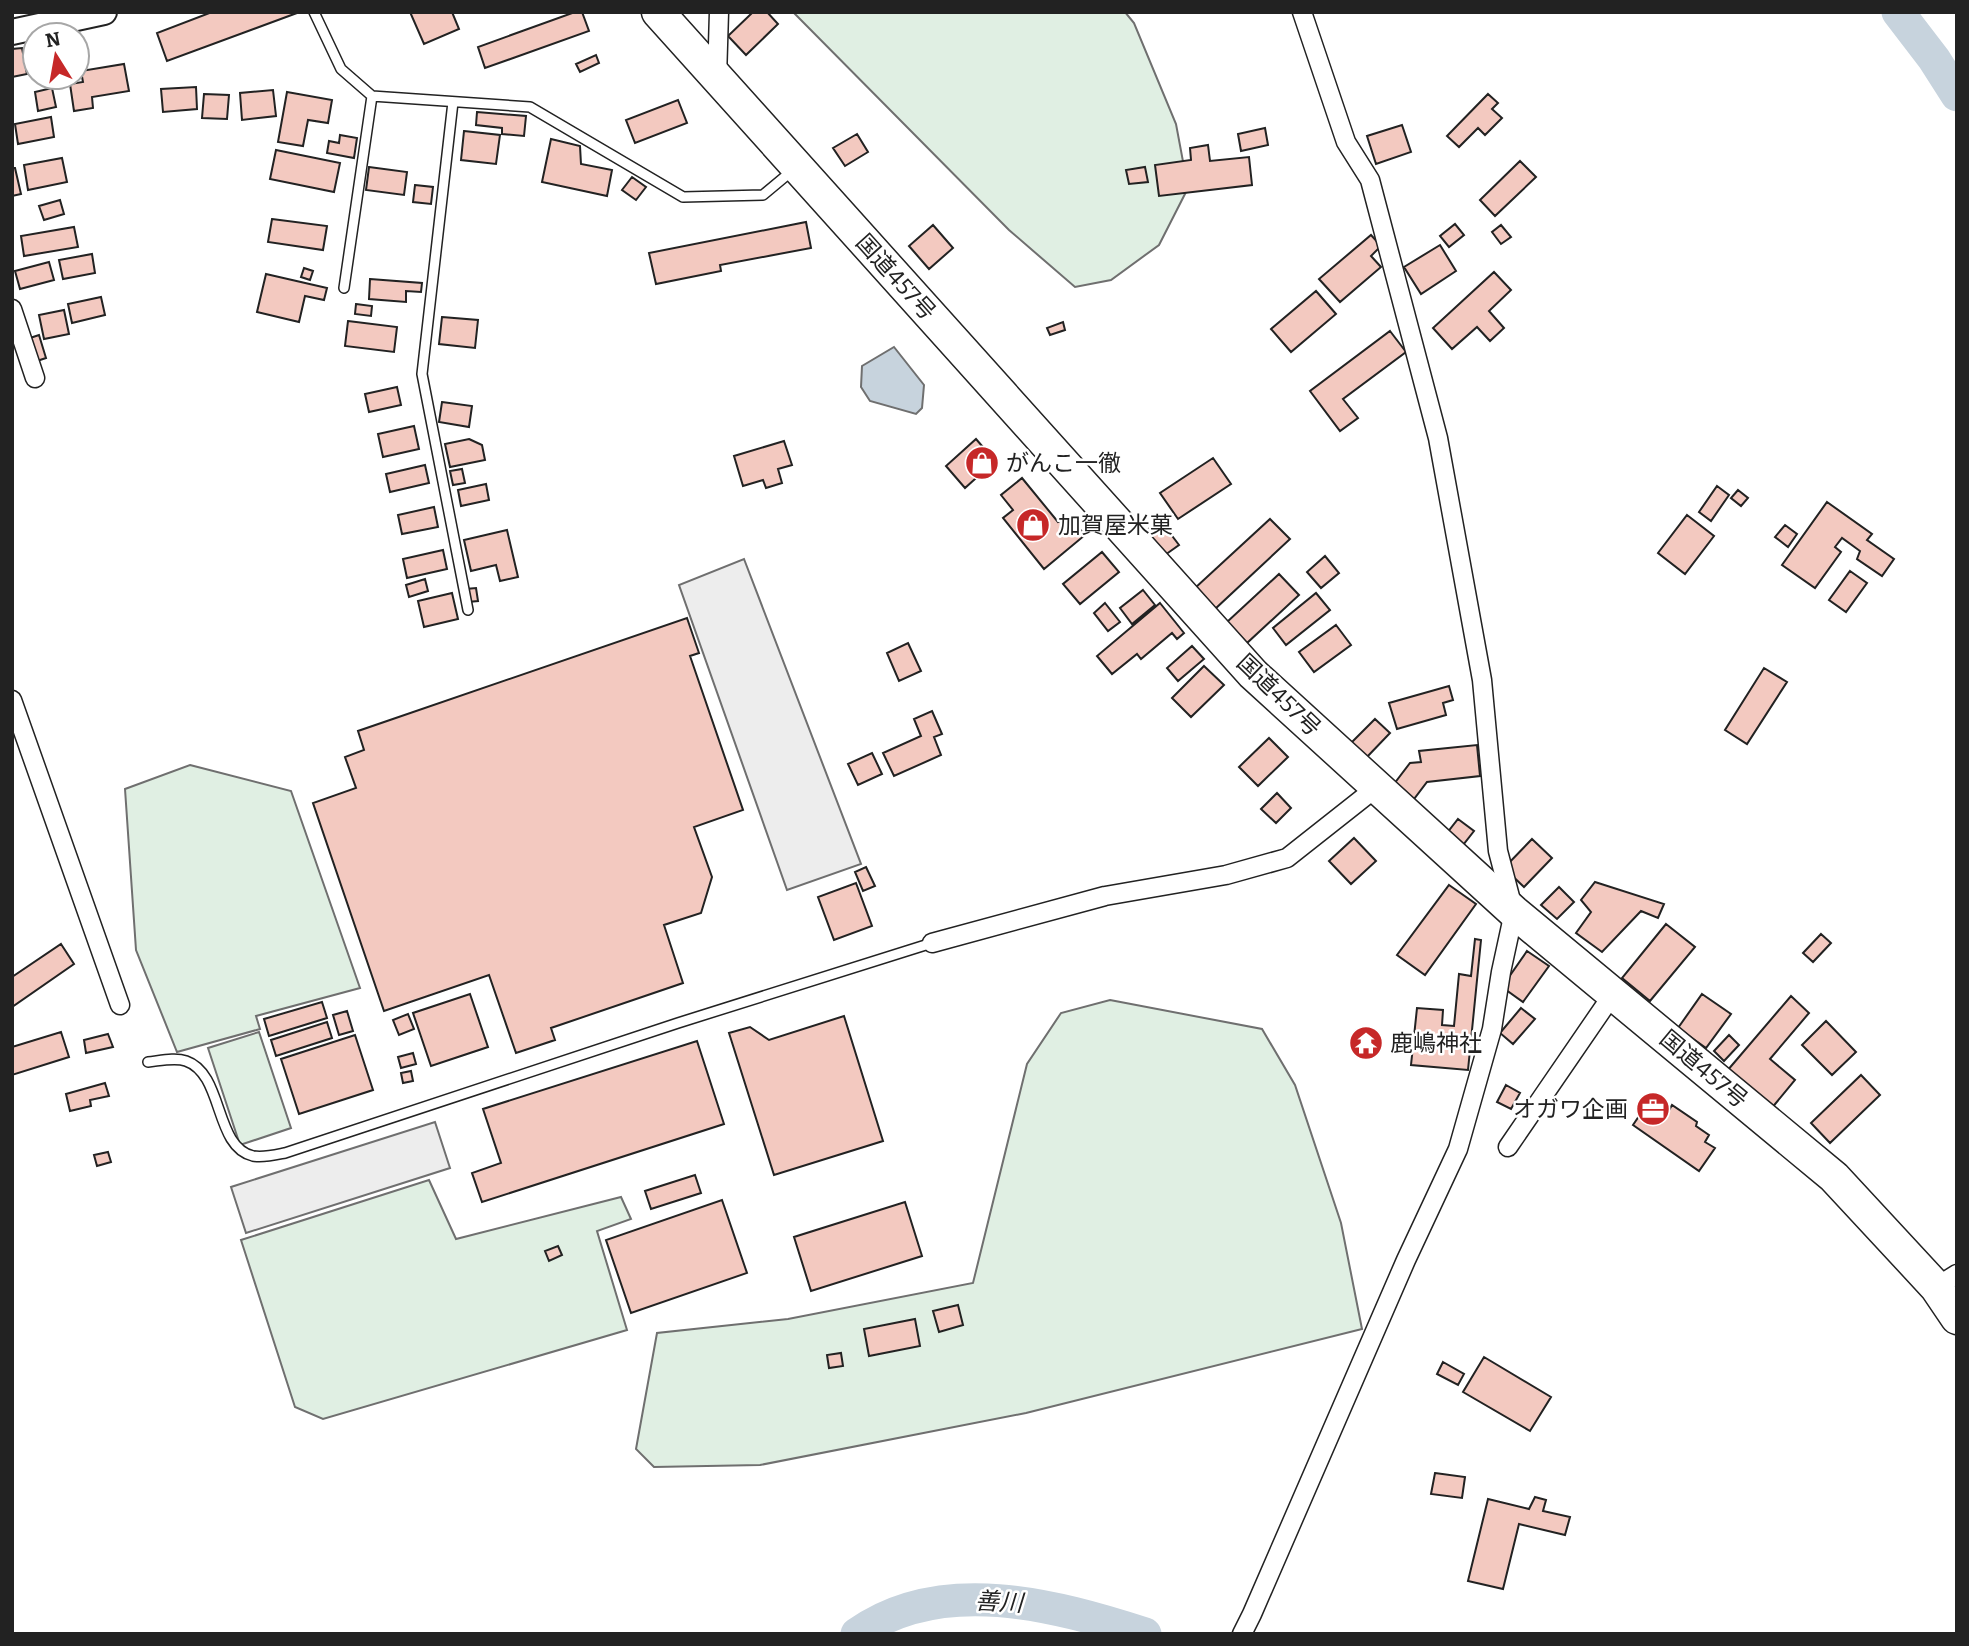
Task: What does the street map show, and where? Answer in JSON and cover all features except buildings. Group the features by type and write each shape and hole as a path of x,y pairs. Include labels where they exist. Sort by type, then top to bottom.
{"highway":[{"name":"国道457号","path":"658,12 1253,674 1514,912 1834,1177 1946,1281 1957,1318"}],"street":[{"path":"12,32 104,12"},
{"path":"717,78 719,12"},
{"path":"1242,1634 1458,1149 1492,1029 1514,912 1498,851 1482,680 1438,438 1370,180 1346,142 1302,12"},
{"path":"12,309 35,378"},
{"path":"12,700 120,1005"},
{"path":"932,943 1105,896 1226,875 1287,858 1377,787"},
{"path":"1508,1147 1613,994"}],"lane":[{"path":"314,12 341,69 372,96 530,107 683,197 763,195 797,167"},
{"path":"344,288 372,96"},
{"path":"453,102 422,373 468,610"},
{"path":"148,1062 179,1059 194,1066 203,1074 228,1134 241,1151 260,1157 285,1153 678,1023 932,943"}],"green space":[{"path":"793,12 1125,12 1134,23 1176,124 1188,188 1159,245 1111,280 1075,287 1009,230"},
{"path":"190,765 291,791 360,988 256,1016 260,1029 177,1052 136,950 125,789"},
{"path":"1110,1000 1262,1029 1295,1085 1341,1223 1362,1329 1026,1413 760,1465 654,1467 636,1449 657,1333 788,1319 973,1283 1027,1064 1061,1013"},
{"path":"259,1032 291,1128 240,1145 208,1048"},
{"path":"429,1180 456,1239 621,1197 631,1219 597,1231 627,1330 323,1419 295,1407 241,1240"}],"shaded area":[{"path":"894,347 924,385 922,408 916,414 870,401 861,387 862,366"},
{"path":"744,559 861,864 787,890 679,585"},
{"path":"435,1122 450,1168 246,1233 231,1187"}],"waterway":[{"path":"1898,12 1934,59 1957,95"},
{"name":"善川","path":"857,1634 890,1616 925,1605 961,1600 1036,1605 1145,1634"}],"place":[{"name":"がんこ一徹","path":"982,463"},
{"name":"加賀屋米菓","path":"1033,525"},
{"name":"鹿嶋神社","path":"1366,1043"},
{"name":"オガワ企画","path":"1653,1109"}]}
